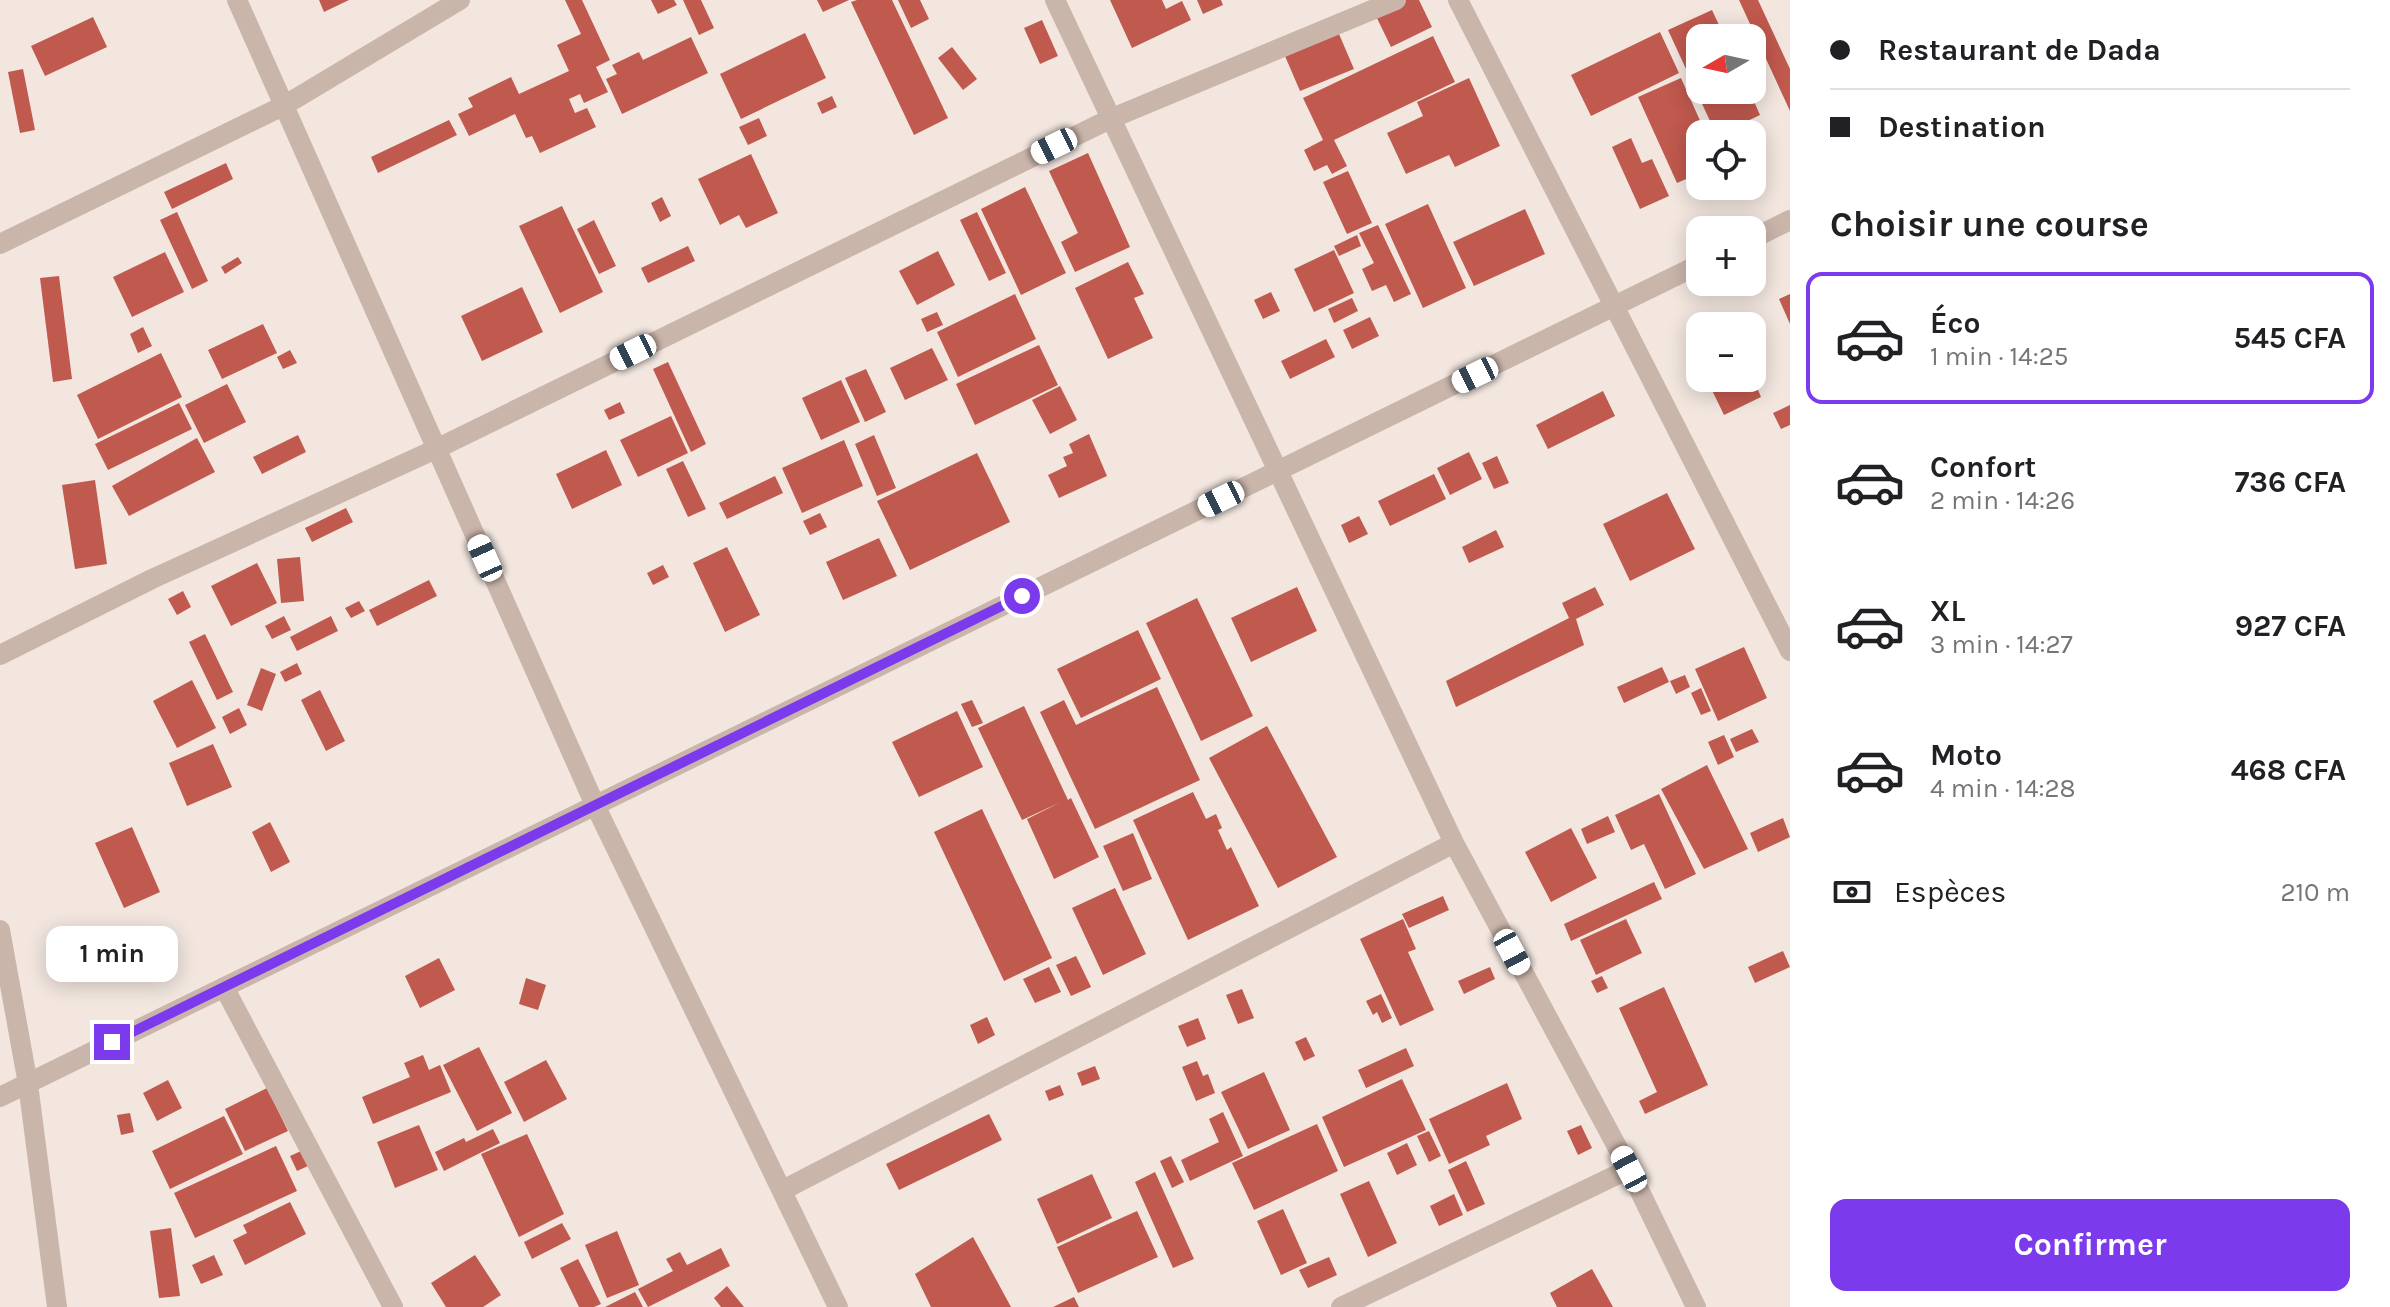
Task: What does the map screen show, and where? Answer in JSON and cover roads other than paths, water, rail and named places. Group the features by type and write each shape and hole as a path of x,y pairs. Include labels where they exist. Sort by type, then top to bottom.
{"street":[{"path":"237,0 595,805 838,1307"},
{"path":"0,244 285,105 460,0"},
{"path":"1055,0 1454,843 1629,1169 1696,1307"},
{"path":"0,655 152,579 436,449 1110,119 1396,0"},
{"path":"1458,0 1790,651"},
{"path":"1766,232 1790,220"},
{"path":"0,1097 1686,271"},
{"path":"783,1190 1454,843"},
{"path":"0,930 28,1084 57,1307"},
{"path":"224,987 393,1307"},
{"path":"1341,1307 1629,1169"}]}
